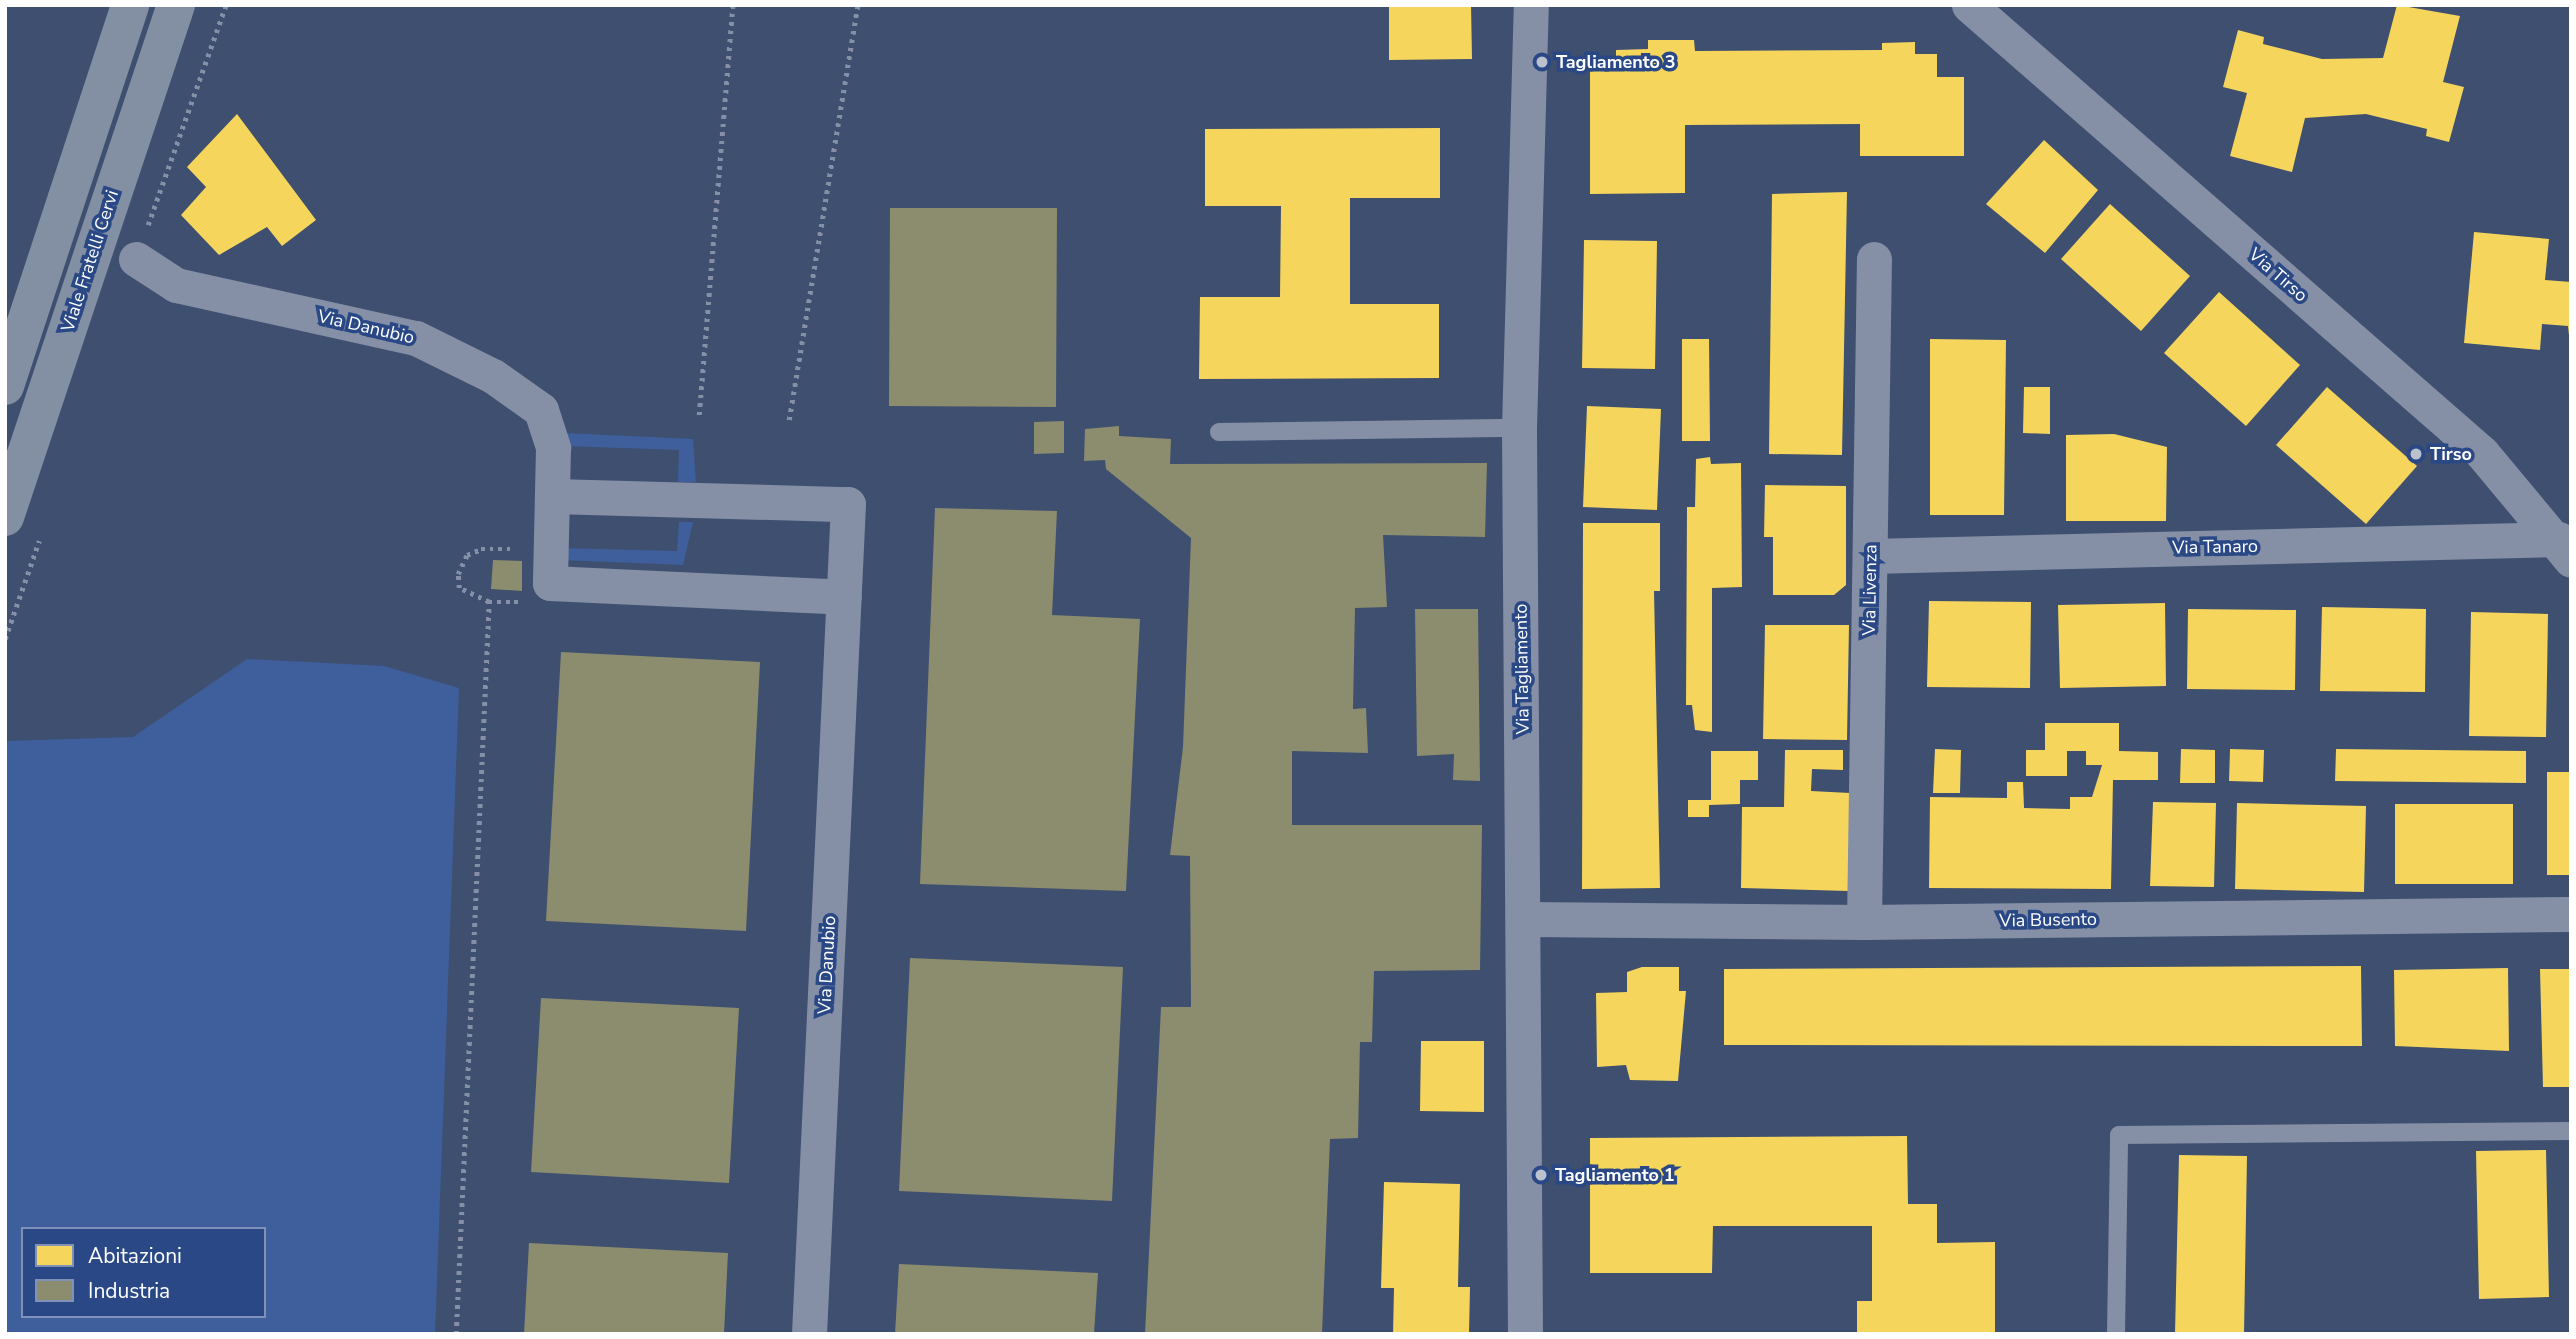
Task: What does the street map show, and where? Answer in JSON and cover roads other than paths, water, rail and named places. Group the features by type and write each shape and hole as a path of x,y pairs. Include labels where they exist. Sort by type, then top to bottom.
{"main road":[{"path":"5,386 130,5"},
{"name":"Viale Fratelli Cervi","path":"5,517 176,5"}],"street":[{"name":"Via Tagliamento","path":"1525,1334 1525,919 1519,428 1531,5"},
{"name":"Via Tirso","path":"1969,5 2482,453 2565,549"},
{"name":"Via Livenza","path":"1864,922 1874,258"},
{"name":"Via Danubio","path":"136,259 177,285 416,338 493,376 541,410 553,448 550,583 844,597"},
{"name":"Via Danubio","path":"553,496 848,504 809,1334"},
{"name":"Via Tanaro","path":"1870,556 2565,549"},
{"name":"Via Busento","path":"1525,919 1864,922 2571,914"}],"lane":[{"path":"1219,432 1519,428"},
{"path":"2116,1334 2119,1135 2571,1131"}],"place":[{"name":"Tagliamento 3","path":"1542,62"},
{"name":"Tirso","path":"2416,454"},
{"name":"Tagliamento 1","path":"1541,1175"}]}
